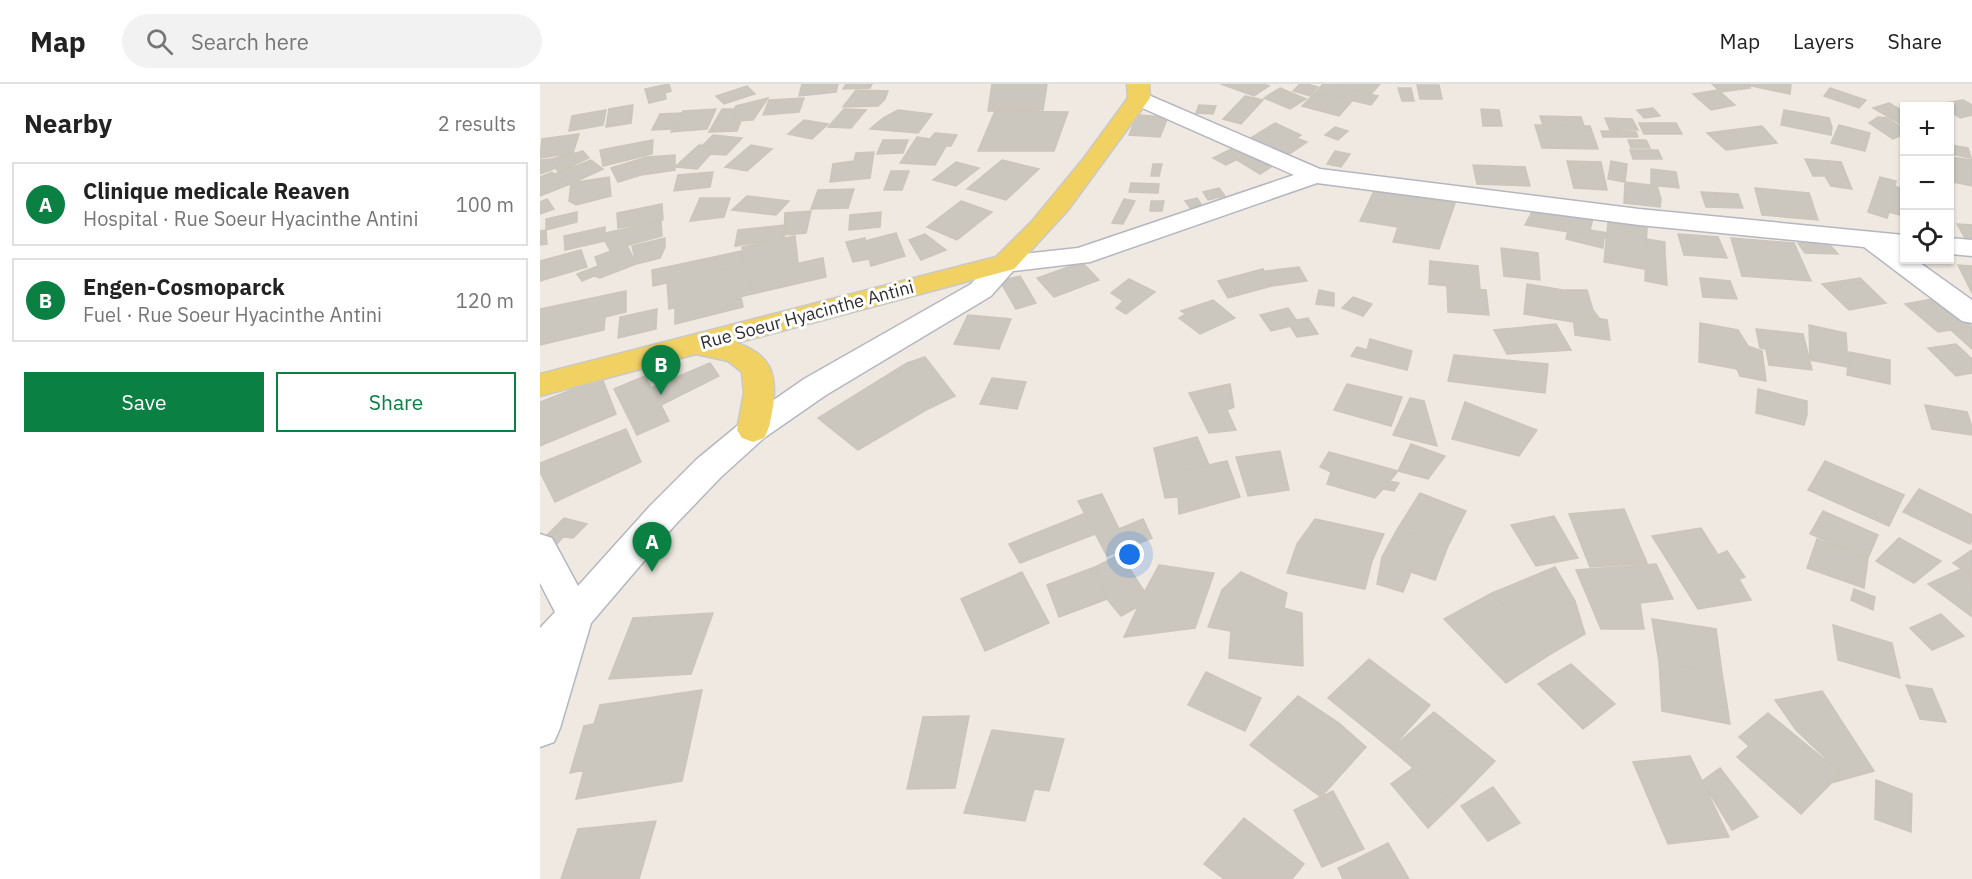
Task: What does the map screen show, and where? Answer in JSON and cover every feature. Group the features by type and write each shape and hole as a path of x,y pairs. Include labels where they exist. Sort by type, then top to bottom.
{"main road":[{"path":"1005,263 1035,235 1086,171 1138,91"},
{"name":"Rue Soeur Hyacinthe Antini","path":"540,385 1005,263"},
{"path":"696,345 726,349 746,358 758,372 761,381 760,396 753,430"}],"street":[{"path":"1138,91 1315,176 1628,215 1900,243"},
{"path":"540,655 662,516 709,468 753,430 815,387 981,290 1005,263 1080,256 1315,176"},
{"path":"1873,241 1972,314"},
{"path":"1954,246 1972,248"},
{"path":"540,548 575,615 540,728"}],"building":[{"path":"669,84 671,91 665,93 666,99 649,103 645,89"},
{"path":"802,84 838,84 836,92 799,96"},
{"path":"846,84 872,84 870,88 843,89"},
{"path":"992,84 1047,84 1043,110 988,111"},
{"path":"1221,84 1264,84 1269,86 1254,96"},
{"path":"1300,84 1318,87 1310,96 1293,91"},
{"path":"1323,84 1378,96 1371,105 1316,92"},
{"path":"1380,84 1371,94 1334,85"},
{"path":"1712,84 1746,84 1750,88 1721,92"},
{"path":"1791,84 1790,94 1747,85"},
{"path":"1417,85 1439,85 1442,99 1420,99"},
{"path":"747,86 755,94 724,104 716,96"},
{"path":"1280,88 1306,99 1290,109 1264,98"},
{"path":"1398,88 1411,88 1414,101 1402,101"},
{"path":"1830,88 1866,100 1859,108 1824,96"},
{"path":"856,90 888,91 885,99 878,106 843,107"},
{"path":"1718,90 1735,105 1711,110 1693,94"},
{"path":"1316,92 1352,101 1339,116 1302,106"},
{"path":"1245,96 1263,100 1241,124 1223,119"},
{"path":"768,98 753,120 733,121 737,113 732,113 736,106"},
{"path":"804,98 799,112 763,115 769,100"},
{"path":"1963,100 1972,105 1972,115 1960,118 1954,114 1954,102 1951,102"},
{"path":"1889,103 1900,110 1900,124 1873,108"},
{"path":"633,105 631,123 606,127 609,109"},
{"path":"1199,105 1216,106 1213,114 1196,113"},
{"path":"1653,108 1660,116 1644,118 1637,110"},
{"path":"716,109 707,129 671,132 683,111"},
{"path":"722,109 735,109 732,113 737,113 733,121 741,121 737,131 709,132"},
{"path":"844,109 866,110 851,128 828,127"},
{"path":"1481,109 1499,110 1502,126 1483,126"},
{"path":"606,110 603,125 569,131 572,116"},
{"path":"898,110 932,114 918,133 870,129 883,118"},
{"path":"1784,110 1829,118 1832,127 1831,135 1781,125"},
{"path":"995,111 1068,112 1054,151 978,151"},
{"path":"682,113 673,129 652,130 660,114"},
{"path":"1137,115 1168,117 1160,137 1129,135"},
{"path":"1540,116 1581,117 1584,126 1543,125"},
{"path":"1878,117 1887,118 1900,126 1900,136 1893,139 1869,123"},
{"path":"1605,118 1632,119 1638,130 1610,130"},
{"path":"804,120 828,124 812,139 788,134"},
{"path":"1275,123 1301,135 1296,138 1307,142 1288,155 1251,138"},
{"path":"1639,123 1676,123 1682,134 1644,134"},
{"path":"1535,125 1590,126 1598,149 1542,148"},
{"path":"1839,125 1870,133 1865,151 1831,143"},
{"path":"1762,126 1777,143 1726,150 1707,133"},
{"path":"1335,127 1348,131 1338,140 1325,135"},
{"path":"1601,131 1636,132 1638,137 1603,137"},
{"path":"935,133 957,135 951,146 946,146 935,165 900,163 917,137 930,139"},
{"path":"579,134 573,153 540,158 542,139"},
{"path":"713,135 742,138 726,155 711,154 717,147 702,146"},
{"path":"653,140 652,154 603,166 600,150"},
{"path":"883,140 908,140 903,153 877,154"},
{"path":"1628,140 1646,140 1650,148 1631,148"},
{"path":"699,145 717,147 697,169 675,167"},
{"path":"751,145 772,149 747,171 725,167"},
{"path":"1954,146 1968,148 1971,158 1954,155"},
{"path":"1235,147 1248,154 1226,165 1213,158"},
{"path":"1630,150 1658,150 1662,159 1633,159"},
{"path":"583,151 589,158 558,172 551,159"},
{"path":"1335,151 1350,154 1341,167 1327,164"},
{"path":"874,152 870,178 830,182 833,164 854,161 856,153"},
{"path":"1248,154 1271,167 1260,174 1237,160"},
{"path":"675,155 675,170 641,175 618,182 611,168 647,157"},
{"path":"1954,158 1972,160 1972,186 1954,182"},
{"path":"551,159 556,168 540,174 540,160"},
{"path":"1805,159 1841,162 1852,189 1831,186 1825,176 1813,176"},
{"path":"591,160 603,169 568,185 555,174"},
{"path":"1002,160 1039,169 1006,200 967,189"},
{"path":"1567,161 1601,162 1607,190 1574,188"},
{"path":"1611,161 1627,164 1625,182 1608,179"},
{"path":"956,162 979,168 956,186 933,180"},
{"path":"1153,164 1162,164 1159,176 1151,176"},
{"path":"1473,165 1525,167 1530,186 1477,184"},
{"path":"1651,169 1676,172 1679,188 1651,185"},
{"path":"891,171 909,171 902,190 884,190"},
{"path":"552,172 568,185 540,196 540,177"},
{"path":"713,172 710,187 674,191 678,175"},
{"path":"609,177 611,196 576,205 569,201 571,183"},
{"path":"1880,177 1896,181 1895,186 1900,188 1900,215 1889,212 1887,218 1868,212"},
{"path":"1625,182 1657,186 1661,199 1660,207 1624,203"},
{"path":"1131,183 1159,184 1158,193 1129,192"},
{"path":"1219,188 1225,196 1208,200 1203,192"},
{"path":"1755,188 1809,193 1818,220 1762,215"},
{"path":"854,189 848,208 811,209 818,190"},
{"path":"1374,191 1455,203 1439,249 1393,242 1398,227 1360,221"},
{"path":"1701,192 1738,194 1743,208 1706,207"},
{"path":"747,196 789,201 776,215 732,210"},
{"path":"700,198 730,198 724,217 690,221"},
{"path":"1197,198 1202,206 1190,208 1185,201"},
{"path":"547,199 554,209 540,214 540,202"},
{"path":"1124,199 1135,201 1123,224 1112,223"},
{"path":"961,201 992,212 957,240 927,227"},
{"path":"1151,201 1164,201 1162,211 1150,211"},
{"path":"662,204 663,220 618,228 617,213"},
{"path":"1534,208 1593,218 1590,230 1607,233 1607,238 1525,225"},
{"path":"811,211 806,233 784,235 785,213"},
{"path":"577,212 577,222 546,230 546,219"},
{"path":"881,212 880,227 849,230 850,215"},
{"path":"661,221 662,236 610,250 605,241 605,233"},
{"path":"1608,222 1647,228 1645,269 1604,262"},
{"path":"1957,224 1972,225 1972,238 1965,238"},
{"path":"785,225 784,238 735,246 738,230"},
{"path":"605,227 605,241 565,250 564,236"},
{"path":"546,230 547,244 540,245 540,231"},
{"path":"1568,231 1604,238 1603,248 1566,239"},
{"path":"896,233 905,256 871,266 869,259 853,262 846,242 865,238 865,241"},
{"path":"925,234 946,250 921,260 909,240"},
{"path":"1678,234 1718,237 1727,258 1684,255"},
{"path":"795,236 798,263 750,274 749,264 744,265 742,247"},
{"path":"665,238 665,247 660,258 636,264 632,246"},
{"path":"1731,238 1794,243 1811,281 1742,276"},
{"path":"1646,239 1665,242 1665,253 1646,251"},
{"path":"1798,243 1828,243 1838,254 1805,253"},
{"path":"627,245 636,264 600,278 594,276 582,281 577,274 598,266 595,257"},
{"path":"1501,248 1538,253 1540,280 1504,276"},
{"path":"581,250 587,267 540,281 540,261"},
{"path":"742,251 744,265 653,286 652,270"},
{"path":"1646,251 1665,253 1667,285 1645,281"},
{"path":"823,258 826,277 752,294 750,274"},
{"path":"1430,261 1478,266 1480,289 1429,284"},
{"path":"1082,262 1099,280 1054,297 1037,278"},
{"path":"749,264 752,294 701,307 698,302 669,309 667,283"},
{"path":"1958,265 1972,266 1972,293"},
{"path":"1299,267 1307,281 1272,286 1265,271"},
{"path":"1263,269 1272,286 1228,298 1218,281"},
{"path":"1020,276 1036,303 1016,309 1000,281"},
{"path":"1700,278 1730,281 1737,299 1703,297"},
{"path":"1860,278 1886,303 1849,310 1822,284"},
{"path":"1129,279 1155,292 1126,314 1116,308 1123,301 1111,293"},
{"path":"1527,284 1563,290 1587,290 1593,310 1599,318 1573,314 1574,322 1524,314"},
{"path":"1447,286 1486,290 1489,315 1448,312"},
{"path":"1319,290 1334,293 1334,306 1316,304"},
{"path":"626,291 626,312 605,317 604,330 540,345 540,309"},
{"path":"741,296 743,307 675,324 675,308 698,302 701,307"},
{"path":"1353,297 1372,304 1363,316 1342,308"},
{"path":"1938,298 1972,327 1938,332 1905,304"},
{"path":"1213,300 1235,318 1200,334 1179,318 1186,314 1181,311"},
{"path":"1288,308 1299,324 1271,331 1260,315"},
{"path":"657,309 656,329 618,338 620,317"},
{"path":"1573,314 1607,320 1610,340 1575,335"},
{"path":"968,315 1011,319 999,349 954,344"},
{"path":"1308,318 1318,334 1297,337 1290,326 1299,324 1297,320"},
{"path":"1700,323 1738,330 1748,346 1762,351 1766,381 1740,376 1737,369 1699,362"},
{"path":"1556,324 1571,350 1507,354 1494,330"},
{"path":"1809,325 1846,333 1848,367 1810,360"},
{"path":"1972,327 1972,349 1952,331"},
{"path":"1756,329 1803,334 1812,370 1769,365 1766,349 1760,348"},
{"path":"1370,339 1412,351 1407,370 1351,356 1357,347 1367,350"},
{"path":"1956,344 1972,359 1972,373 1956,376 1928,348"},
{"path":"1849,352 1890,360 1890,384 1847,375"},
{"path":"1454,355 1548,364 1545,393 1448,381"},
{"path":"925,357 955,396 926,410 858,450 818,418 907,363"},
{"path":"710,363 719,376 661,405 669,421 637,435 614,389 645,376 651,388"},
{"path":"602,378 616,414 540,446 540,402"},
{"path":"992,378 1026,382 1017,409 980,404"},
{"path":"1230,384 1234,407 1227,410 1236,430 1209,433 1189,393"},
{"path":"1347,384 1402,397 1391,426 1334,410"},
{"path":"1758,389 1807,401 1804,425 1756,413"},
{"path":"1410,398 1424,401 1437,446 1393,435"},
{"path":"1465,402 1537,430 1519,456 1452,439"},
{"path":"1925,405 1967,412 1972,435 1932,429"},
{"path":"626,429 641,462 555,502 540,472 540,463"},
{"path":"1197,437 1209,465 1160,476 1154,448"},
{"path":"1411,444 1445,456 1428,479 1398,471"},
{"path":"1280,451 1289,490 1248,496 1236,457"},
{"path":"1329,452 1398,471 1390,481 1399,483 1394,491 1383,489 1375,498 1327,484 1331,472 1320,467"},
{"path":"1227,461 1240,497 1179,514 1178,497 1165,498 1160,476"},
{"path":"1825,461 1904,495 1889,526 1808,490"},
{"path":"1919,489 1972,515 1970,544 1903,512"},
{"path":"1420,493 1466,511 1448,546 1398,528"},
{"path":"1102,494 1119,529 1143,519 1152,538 1107,556 1078,501"},
{"path":"1624,509 1647,563 1590,567 1569,514"},
{"path":"1823,511 1878,535 1868,558 1810,534"},
{"path":"1086,513 1095,534 1020,563 1009,544"},
{"path":"1554,516 1578,558 1536,566 1511,525"},
{"path":"564,518 587,524 573,538 563,537 556,545 541,541"},
{"path":"1315,519 1384,534 1372,561 1365,589 1287,573 1297,544"},
{"path":"1398,528 1448,546 1435,580 1411,572 1403,592 1377,584 1382,557"},
{"path":"1701,528 1718,555 1727,551 1745,577 1739,579 1751,600 1698,609 1652,536"},
{"path":"1899,538 1941,561 1914,583 1876,561"},
{"path":"1817,539 1868,558 1864,588 1807,568"},
{"path":"1972,550 1972,576 1953,563"},
{"path":"1120,554 1150,600 1121,616 1107,599 1095,567"},
{"path":"1656,564 1673,599 1640,603 1644,629 1601,629 1576,570"},
{"path":"1159,565 1214,573 1195,628 1124,637 1138,607 1150,600 1145,591"},
{"path":"1095,567 1107,599 1059,617 1047,585"},
{"path":"1555,567 1575,601 1585,634 1549,655 1492,593"},
{"path":"1961,569 1972,576 1971,616 1928,584"},
{"path":"1022,572 1049,623 985,651 961,599"},
{"path":"1241,572 1287,593 1284,608 1302,613 1303,666 1229,658 1231,631 1208,627 1222,590"},
{"path":"1854,589 1875,597 1873,610 1851,600"},
{"path":"1492,593 1549,655 1506,683 1444,619"},
{"path":"713,613 691,674 609,679 633,618"},
{"path":"1941,614 1964,636 1932,650 1910,628"},
{"path":"1652,619 1716,629 1722,673 1659,662"},
{"path":"1833,625 1892,643 1900,678 1838,660"},
{"path":"1369,659 1430,705 1391,749 1328,698"},
{"path":"1659,662 1722,673 1730,724 1662,711"},
{"path":"1571,664 1615,704 1583,729 1538,684"},
{"path":"1206,672 1261,698 1245,731 1188,705"},
{"path":"1906,685 1932,689 1946,722 1920,719"},
{"path":"702,690 682,781 576,799 584,770 570,773 584,726 594,724 600,705"},
{"path":"1822,691 1874,771 1831,783 1841,773 1796,730 1775,700"},
{"path":"1298,696 1339,723 1366,747 1321,797 1250,745"},
{"path":"1434,712 1495,761 1454,803 1391,749"},
{"path":"1768,713 1841,773 1801,814 1737,757 1749,746 1739,737"},
{"path":"969,716 955,788 907,789 923,717"},
{"path":"992,730 1064,739 1049,791 1034,789 1025,821 964,813"},
{"path":"1690,756 1729,837 1668,844 1633,762"},
{"path":"1413,768 1454,803 1428,828 1391,784"},
{"path":"1720,768 1758,817 1732,830 1702,781"},
{"path":"1876,780 1912,794 1911,832 1875,819"},
{"path":"1493,787 1520,823 1488,841 1461,806"},
{"path":"1333,791 1364,849 1322,867 1294,810"},
{"path":"1244,818 1304,864 1292,879 1224,879 1204,864"},
{"path":"656,821 639,879 561,879 578,829"},
{"path":"1388,843 1409,879 1343,879 1338,868"}],"place":[{"name":"Engen-Cosmoparck","path":"661,395"},
{"name":"Clinique medicale Reaven","path":"652,572"}]}
